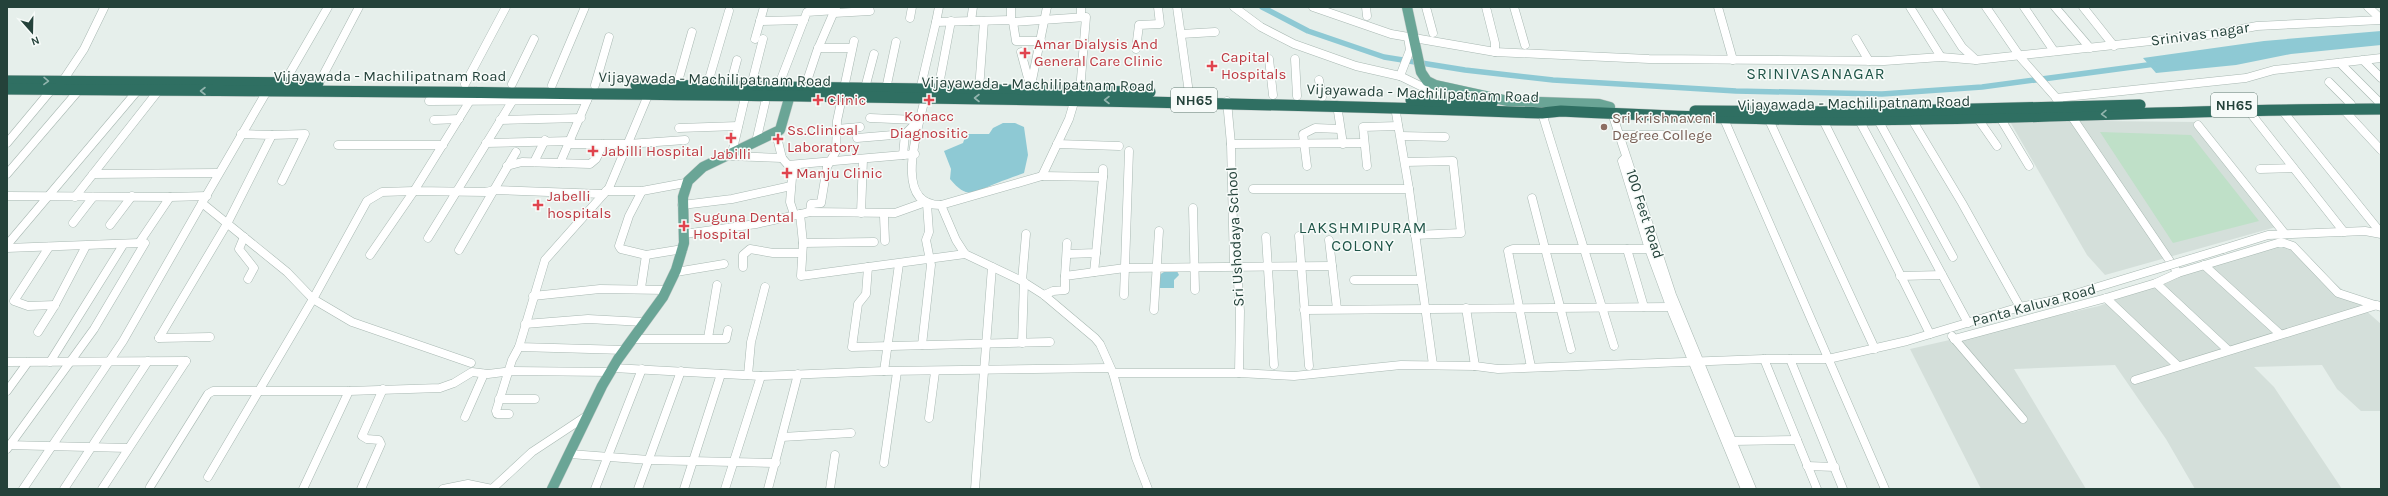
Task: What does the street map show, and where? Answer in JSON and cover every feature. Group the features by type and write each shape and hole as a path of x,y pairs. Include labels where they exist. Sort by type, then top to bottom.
{"highway":[{"name":"Vijayawada - Machilipatnam Road","path":"7,81 466,84 591,92 649,93 749,90 922,94 1078,95 1189,93 1464,102 1659,113 1724,119 1769,120 1878,120 1976,116 2347,107 2381,104"},
{"name":"Vijayawada - Machilipatnam Road","path":"7,89 476,92 552,85 591,92 677,85 730,86 749,90 778,86 792,90 805,87 843,91 865,88 886,89 922,94 938,90 979,90 1031,87 1078,95 1227,101 1542,112 1611,110"},
{"path":"1464,102 1487,97"},
{"name":"Vijayawada - Machilipatnam Road","path":"1659,113 1853,112 2063,106 2347,107 2381,110"}],"main road":[{"path":"1408,7 1412,42 1423,77 1435,85 1487,97 1528,102 1599,104 1611,110"},
{"path":"552,489 611,370 666,290 676,272 683,249 684,234 682,206 685,183 694,172 780,130 792,90"}],"street":[{"path":"284,83 328,7"},
{"path":"319,83 358,7"},
{"path":"466,84 506,7"},
{"path":"552,85 585,7"},
{"path":"755,40 764,7"},
{"path":"910,18 912,7"},
{"path":"922,345 930,289 930,260 926,240 929,232 925,204 911,172 915,154 922,94 939,7"},
{"path":"971,21 973,7"},
{"path":"1011,7 1016,41 1041,41"},
{"path":"1031,87 1047,7"},
{"path":"1081,7 1081,17"},
{"path":"1136,50 1139,25 1160,24 1158,7"},
{"path":"1177,7 1189,93"},
{"path":"1234,7 1261,27 1294,44 1356,66 1401,74 1439,95 1440,101"},
{"name":"Srinivas nagar","path":"1313,7 1412,42 1496,52 1733,60 1869,61 1941,57 1976,60 2215,34 2257,26 2381,20"},
{"path":"1366,7 1368,16"},
{"path":"1426,7 1433,33"},
{"path":"1486,7 1496,52"},
{"path":"1514,7 1525,45"},
{"path":"1718,7 1733,60"},
{"path":"1910,7 1941,57"},
{"path":"1936,7 1962,46 1976,60"},
{"path":"1986,7 2019,55 2063,106"},
{"path":"2024,7 2054,51"},
{"path":"2055,7 2090,48"},
{"path":"2083,7 2114,46"},
{"path":"2368,7 2381,20"},
{"path":"62,82 84,49 104,8"},
{"path":"805,87 818,48 835,10"},
{"path":"778,86 807,12 835,10 870,11"},
{"path":"706,86 729,11"},
{"path":"936,22 1045,20 1086,17 1087,21 1078,95 1042,176"},
{"path":"760,21 804,20"},
{"path":"938,90 951,21"},
{"path":"979,90 984,21"},
{"path":"677,85 692,32"},
{"path":"1181,34 1215,32"},
{"path":"560,163 581,118 609,38"},
{"path":"428,238 512,101 515,88 534,39"},
{"path":"1856,39 1869,61"},
{"path":"763,40 728,155 782,158"},
{"path":"886,89 896,42"},
{"path":"1401,74 1412,42"},
{"path":"810,212 811,204 821,203 827,167 836,151 836,129 853,44 818,48"},
{"path":"1021,52 1031,87"},
{"path":"865,88 874,54"},
{"path":"2056,98 2116,93 2196,82 2204,83 2239,79 2274,70 2381,58"},
{"path":"1269,59 1273,95"},
{"path":"1296,59 1297,96"},
{"path":"730,86 738,60"},
{"path":"2363,60 2381,78"},
{"path":"2340,63 2381,104"},
{"path":"1320,80 1322,97"},
{"path":"2329,82 2381,150"},
{"path":"7,143 52,89"},
{"path":"7,174 79,90"},
{"path":"7,246 51,196 138,90"},
{"path":"75,197 160,90"},
{"path":"23,489 109,362 267,91"},
{"path":"370,255 414,192 469,101 476,92"},
{"path":"429,101 512,101 591,92"},
{"path":"509,414 496,413 499,399 518,347 533,296 548,256 586,216 609,188 649,93"},
{"name":"Sri Ushodaya School","path":"1227,101 1231,144 1234,266 1237,268 1240,311 1239,373"},
{"path":"756,142 765,103"},
{"path":"1337,105 1342,144"},
{"path":"1395,107 1409,189 1433,365"},
{"path":"2281,109 2380,231"},
{"path":"1611,110 1625,158"},
{"path":"2248,110 2344,232"},
{"path":"1542,112 1558,170 1614,346"},
{"path":"2070,114 2139,219 2178,273"},
{"path":"1976,116 1997,146"},
{"path":"1999,116 2029,166"},
{"path":"500,120 581,118"},
{"path":"870,118 919,119"},
{"path":"1910,118 1962,203 2020,308"},
{"path":"434,120 459,119"},
{"path":"903,155 905,134 919,119"},
{"path":"1724,119 1884,489"},
{"path":"1769,120 1875,349"},
{"path":"1823,120 1930,334"},
{"path":"1859,120 1968,323"},
{"path":"1878,120 1953,257"},
{"path":"2198,125 2285,234"},
{"path":"679,128 738,126"},
{"path":"1367,166 1363,143 1363,127 1398,126"},
{"path":"836,129 860,127"},
{"path":"1307,166 1303,134 1308,130 1340,128"},
{"path":"776,133 784,163 793,166 831,161 915,154"},
{"path":"242,134 305,134 282,181"},
{"path":"857,138 905,134"},
{"path":"210,336 159,338 228,222 272,135"},
{"path":"1618,135 1682,135"},
{"path":"1401,136 1445,138"},
{"path":"486,143 545,140 603,144 628,144 685,140"},
{"path":"534,162 545,140"},
{"path":"1231,144 1304,145 1363,143"},
{"path":"507,166 515,163 534,162 594,163 603,144"},
{"path":"1057,144 1119,146"},
{"path":"338,145 442,145"},
{"path":"1124,295 1129,151"},
{"path":"459,250 516,152"},
{"name":"100 Feet Road","path":"1745,489 1697,363 1672,294 1628,162 1625,158 1622,161 1649,249 1670,307 1697,363 1733,441 1752,489"},
{"path":"861,213 863,159"},
{"path":"1405,162 1453,161 1461,234 1415,235"},
{"path":"793,166 790,202 797,214 803,243 801,253 801,276 930,260 965,254"},
{"path":"2260,169 2293,168"},
{"path":"1094,272 1103,169"},
{"path":"93,174 218,173"},
{"path":"684,234 753,224 810,212 844,211 884,216 902,212 925,204 941,205 1042,176 1103,177"},
{"path":"208,477 314,299 371,195 379,191 486,192 494,190 604,193 642,190 685,183"},
{"path":"682,206 732,199 791,186"},
{"path":"1252,189 1409,189"},
{"path":"642,190 629,216 619,246 624,251 639,252 646,255 683,249"},
{"path":"7,196 170,196 204,199 244,237 287,272 314,299 352,322 471,363"},
{"path":"110,225 132,196"},
{"path":"140,243 170,196"},
{"path":"73,224 94,197"},
{"path":"1532,198 1559,308 1571,349"},
{"path":"941,205 956,240 965,254 1023,281 1044,295 1095,338 1104,352 1111,371 1136,458 1148,489"},
{"path":"1193,208 1195,290"},
{"path":"884,216 885,241"},
{"path":"1154,310 1159,231"},
{"name":"Panta Kaluva Road","path":"150,487 208,394 215,390 349,391 440,388 454,384 469,373 484,374 508,372 642,369 761,376 884,371 1111,371 1315,375 1400,365 1475,366 1498,369 1697,363 1764,359 1828,359 1875,349 2020,308 2055,300 2268,235 2380,231"},
{"path":"1022,343 1023,281 1026,234"},
{"path":"1299,236 1300,267 1309,366"},
{"path":"244,237 239,249 254,268 248,279"},
{"path":"1266,237 1274,365"},
{"path":"1330,240 1337,310"},
{"path":"803,243 874,242"},
{"path":"1954,339 2106,298 2156,283 2178,273 2263,246 2285,242 2293,246 2338,293 2379,306"},
{"path":"1044,295 1053,291 1065,290 1067,243"},
{"path":"50,362 123,244"},
{"path":"7,246 49,247 145,244 94,328 8,447"},
{"path":"38,332 55,305 86,246"},
{"path":"49,247 11,301 28,306 55,305"},
{"path":"742,267 743,255 750,249 773,253 801,253"},
{"path":"1531,367 1517,309 1508,251 1513,249 1649,249"},
{"path":"1627,249 1644,307"},
{"path":"1067,254 1096,253"},
{"path":"641,288 646,255"},
{"path":"676,272 724,264"},
{"path":"884,371 899,264"},
{"path":"2204,265 2280,334"},
{"path":"1065,276 1125,268 1195,269 1332,266"},
{"path":"868,267 866,294 858,304 852,347 1050,342"},
{"path":"975,489 986,371 992,267"},
{"path":"1900,276 1942,275"},
{"path":"1354,280 1421,280"},
{"path":"2156,283 2228,350"},
{"path":"708,338 717,285"},
{"path":"748,375 751,342 765,286"},
{"path":"533,296 563,291 641,288 666,290"},
{"path":"2106,298 2178,366"},
{"path":"2135,380 2280,334 2379,306"},
{"path":"1304,310 1670,307"},
{"path":"1466,308 1475,366"},
{"path":"525,324 588,319 644,322"},
{"path":"1946,329 2023,418"},
{"path":"633,339 726,339 728,330"},
{"path":"518,347 625,350"},
{"path":"1764,359 1817,489"},
{"path":"1790,359 1843,489"},
{"path":"64,489 148,361"},
{"path":"7,362 186,361 102,489"},
{"path":"7,391 28,362"},
{"path":"595,489 642,369"},
{"path":"638,489 681,371"},
{"path":"884,463 897,372"},
{"path":"929,418 935,372"},
{"path":"465,417 484,374"},
{"path":"684,489 721,374"},
{"path":"768,489 798,374"},
{"path":"726,489 761,376"},
{"path":"362,489 381,444 380,440 367,439 362,436 383,389"},
{"path":"303,489 349,391"},
{"path":"499,399 535,399"},
{"path":"443,489 464,484 480,484 492,489 532,452 588,415"},
{"path":"782,437 851,434"},
{"path":"1733,441 1797,440"},
{"path":"8,447 128,448"},
{"path":"570,454 649,460 776,463"},
{"path":"830,489 835,455"},
{"path":"1807,466 1835,467"}],"shaded area":[{"path":"2009,120 2195,122 2276,227 2105,275 2087,255"},
{"path":"2284,238 2381,324 2381,411 2361,411 2337,389 2322,365 2254,367 2274,387 2342,489 2195,489 2166,439 2115,365 2014,369 2086,489 1981,489 1910,349 2099,306"}],"green space":[{"path":"2100,132 2191,135 2259,221 2173,243"}],"water":[{"path":"2381,31 2381,45 2291,54 2236,65 2156,73 2143,58 2264,41"},
{"path":"1003,123 1015,123 1024,127 1028,155 1024,173 972,193 962,190 950,179 951,169 944,151 963,143 966,134 989,134 993,128"},
{"path":"1177,271 1179,275 1174,280 1174,288 1159,288 1159,275 1164,272"}],"waterway":[{"path":"1262,7 1308,31 1384,57 1465,70 1553,80 1736,91 1882,94 1982,87 2155,64"}],"place":[{"name":"Amar Dialysis And General Care Clinic","path":"1025,53"},
{"name":"Capital Hospitals","path":"1212,66"},
{"name":"Clinic","path":"818,100"},
{"name":"Konacc Diagnositic","path":"929,100"},
{"name":"Sri krishnaveni Degree College","path":"1604,127"},
{"name":"Jabilli","path":"731,138"},
{"name":"Ss.Clinical Laboratory","path":"778,139"},
{"name":"Jabilli Hospital","path":"593,151"},
{"name":"Manju Clinic","path":"787,173"},
{"name":"Jabelli hospitals","path":"538,205"},
{"name":"Suguna Dental Hospital","path":"684,226"}],"district":[{"name":"SRINIVASANAGAR","path":"1816,73"},
{"name":"LAKSHMIPURAM COLONY","path":"1363,236"}]}
